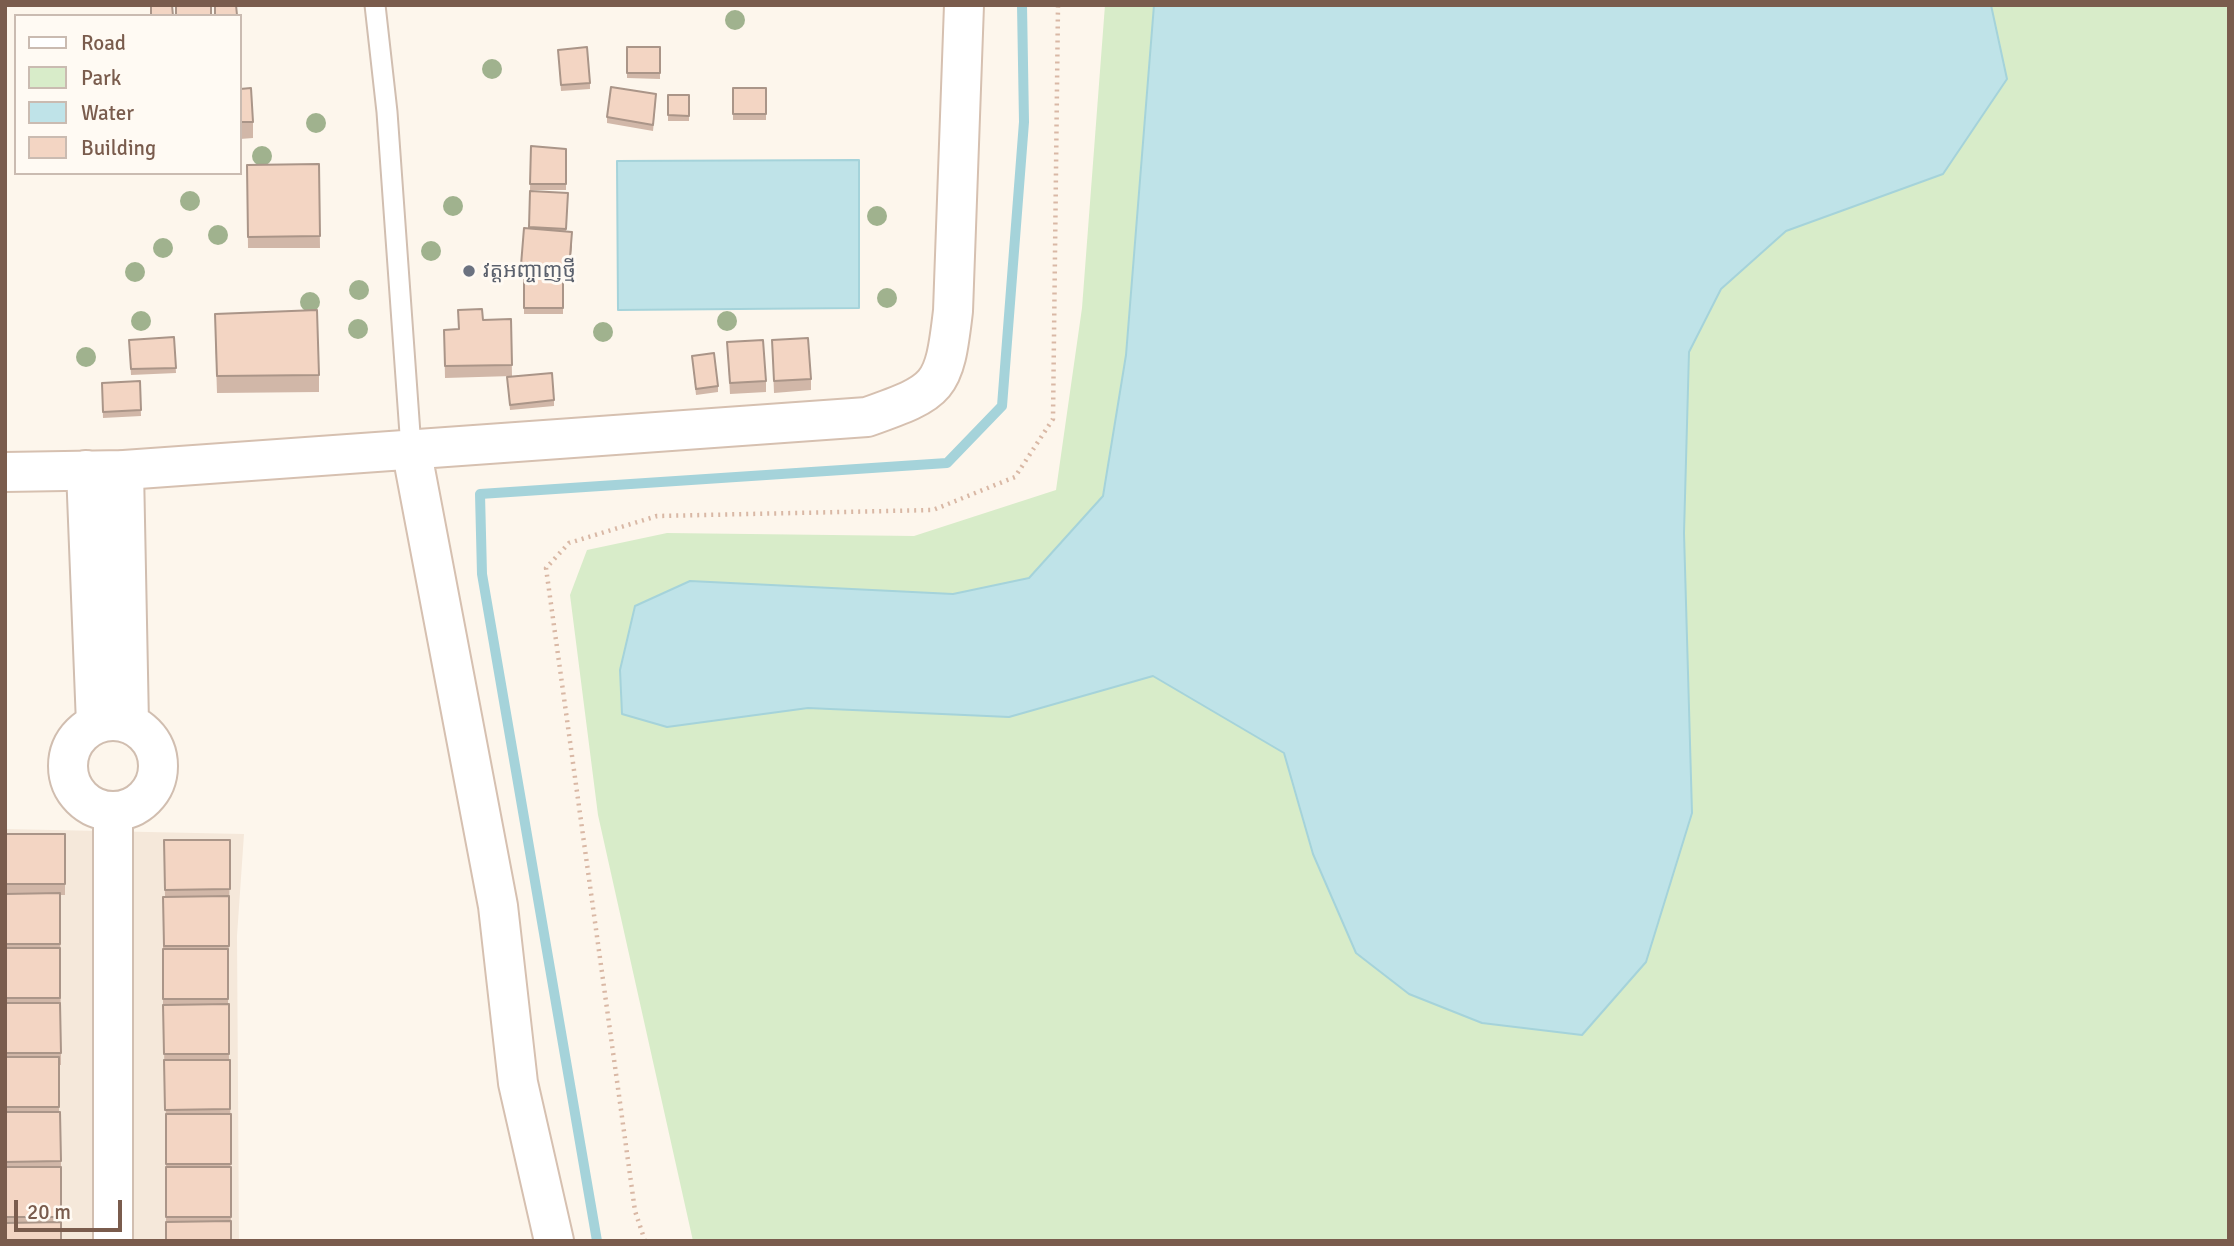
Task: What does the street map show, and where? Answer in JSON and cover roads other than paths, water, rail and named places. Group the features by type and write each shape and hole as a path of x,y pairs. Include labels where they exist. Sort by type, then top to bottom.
{"street":[{"path":"5,472 124,470 867,417 925,395 941,375 948,357 953,311 964,5"},
{"path":"411,449 498,905 519,1083 554,1241"},
{"path":"86,470 113,724"},
{"path":"113,724 124,470"},
{"path":"113,724 149,739 159,762 154,786 138,805 113,812 89,806 72,787 67,763 76,739 113,724"},
{"path":"113,812 113,1241"}],"lane":[{"path":"375,5 387,112 411,449"}],"water":[{"path":"1154,5 1991,5 2007,79 1943,174 1786,231 1721,289 1689,352 1684,533 1692,813 1646,962 1582,1035 1482,1023 1409,994 1356,953 1313,854 1284,753 1153,676 1009,717 808,708 667,727 622,714 620,670 635,606 690,581 953,594 1029,578 1103,496 1126,355"},
{"path":"859,160 859,308 618,310 617,161"}],"waterway":[{"path":"597,1241 482,574 480,494 947,463 1002,406 1024,122 1022,5"}],"place":[{"name":"វត្តអញ្ចាញថ្មី","path":"469,271"}]}
